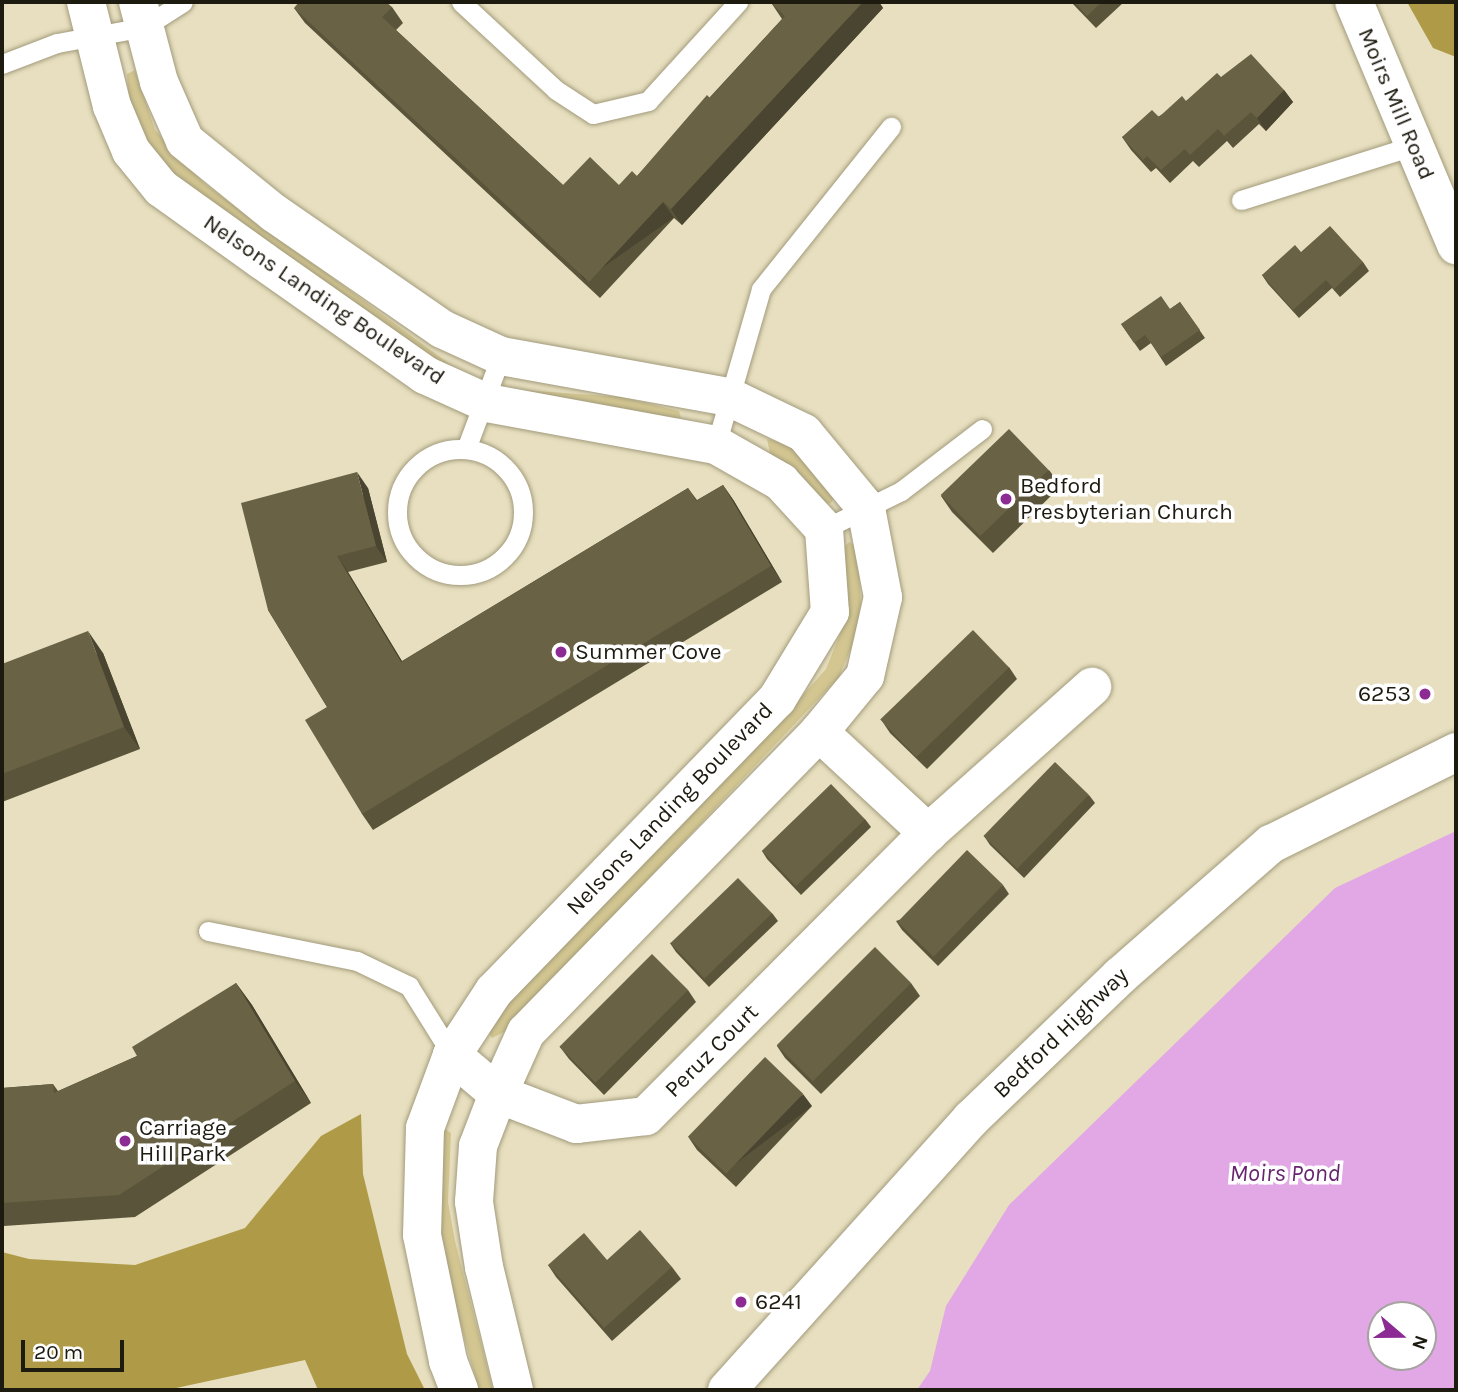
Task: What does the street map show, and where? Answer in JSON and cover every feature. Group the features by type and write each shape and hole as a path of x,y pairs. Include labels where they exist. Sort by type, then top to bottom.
{"street":[{"name":"Moirs Mill Road","path":"1354,2 1412,146 1456,245"},
{"name":"Nelsons Landing Boulevard","path":"141,14 159,82 185,141 274,213 442,329 501,356 729,397 804,433 866,508 883,597 865,676 819,732 526,1032 498,1094 478,1146 474,1202 514,1390"},
{"name":"Nelsons Landing Boulevard","path":"90,19 121,129 131,151 161,188 425,374 487,403 716,445 781,482 824,529 830,612 777,699 494,991 452,1055 425,1128 422,1235 448,1361 459,1390"},
{"name":"Peruz Court","path":"452,1055 498,1094 576,1124 646,1116 928,833 1092,688"},
{"path":"819,732 928,833"},
{"name":"Bedford Highway","path":"727,1390 971,1119 1130,967 1271,844 1455,751"}],"lane":[{"path":"2,64 57,43 90,19 141,14 183,2"},
{"path":"461,2 556,90 593,114 648,101 738,2"},
{"path":"716,445 761,289 891,127"},
{"path":"1241,200 1412,146"},
{"path":"467,449 487,403 501,356"},
{"path":"824,529 901,491 982,429"},
{"path":"467,449 487,454 517,482 523,523 503,559 465,576 444,574 425,565 410,551 400,533 397,512 410,473 426,458 467,449"},
{"path":"208,931 357,961 409,986 452,1055"}],"shaded area":[{"path":"1407,2 1456,2 1456,57 1433,48"},
{"path":"135,70 155,130 205,184 455,368 447,373 168,172 153,154 129,104 127,74"},
{"path":"522,390 622,397 679,411 681,418 668,420"},
{"path":"767,439 788,444 812,464 834,498 831,503 822,505 770,453"},
{"path":"849,542 857,547 861,605 854,641 839,677 504,1032 492,1038 487,1030 491,1020 765,738 826,669 840,634 845,601 842,549"},
{"path":"361,1114 363,1174 407,1354 425,1390 318,1390 305,1360 167,1390 2,1389 2,1252 29,1259 135,1265 245,1228 321,1136"},
{"path":"443,1128 451,1133 448,1202 455,1241 493,1390 479,1390 440,1251"}],"water":[{"name":"Moirs Pond","path":"1456,831 1456,1390 917,1390 930,1371 946,1306 1009,1205 1335,888"}],"building":[{"path":"299,2 386,2 392,7 382,17 563,185 590,157 619,185 632,171 637,176 707,95 710,98 785,16 772,4 774,2 863,2 671,209 663,202 589,282 294,8"},
{"path":"1074,2 1102,2 1087,16"},
{"path":"1251,54 1284,90 1257,118 1251,112 1224,136 1218,129 1190,155 1185,149 1161,170 1147,156 1143,160 1122,137 1152,110 1159,117 1182,96 1186,101 1217,73 1221,77"},
{"path":"1330,226 1363,262 1334,289 1326,280 1293,310 1262,275 1295,245 1301,252"},
{"path":"1161,296 1170,309 1180,302 1200,330 1161,357 1145,335 1134,343 1121,324"},
{"name":"Bedford Presbyterian Church","path":"1009,429 1049,470 980,536 941,495"},
{"name":"Summer Cove","path":"357,472 376,546 337,556 401,662 688,488 696,501 723,485 771,566 362,814 305,720 327,707 268,610 241,503"},
{"path":"973,630 1009,667 916,757 880,720"},
{"path":"88,631 124,727 2,774 2,664"},
{"path":"1055,762 1089,795 1017,869 983,836"},
{"path":"831,784 865,819 796,886 762,851"},
{"path":"967,850 1003,885 934,957 898,922"},
{"path":"738,878 772,913 704,979 670,943"},
{"path":"875,947 911,983 813,1081 777,1045"},
{"path":"652,954 688,990 595,1083 559,1047"},
{"name":"Carriage Hill Park","path":"236,983 295,1081 119,1195 2,1203 2,1088 53,1084 54,1093 137,1056 132,1047"},
{"path":"765,1057 803,1094 726,1174 688,1137"},
{"path":"640,1230 672,1267 604,1328 548,1265 584,1233 607,1260"}],"place":[{"name":"Bedford Presbyterian Church","path":"1006,499"},
{"name":"Summer Cove","path":"561,652"},
{"name":"6253","path":"1425,694"},
{"name":"Carriage Hill Park","path":"125,1141"},
{"name":"6241","path":"741,1302"}]}
